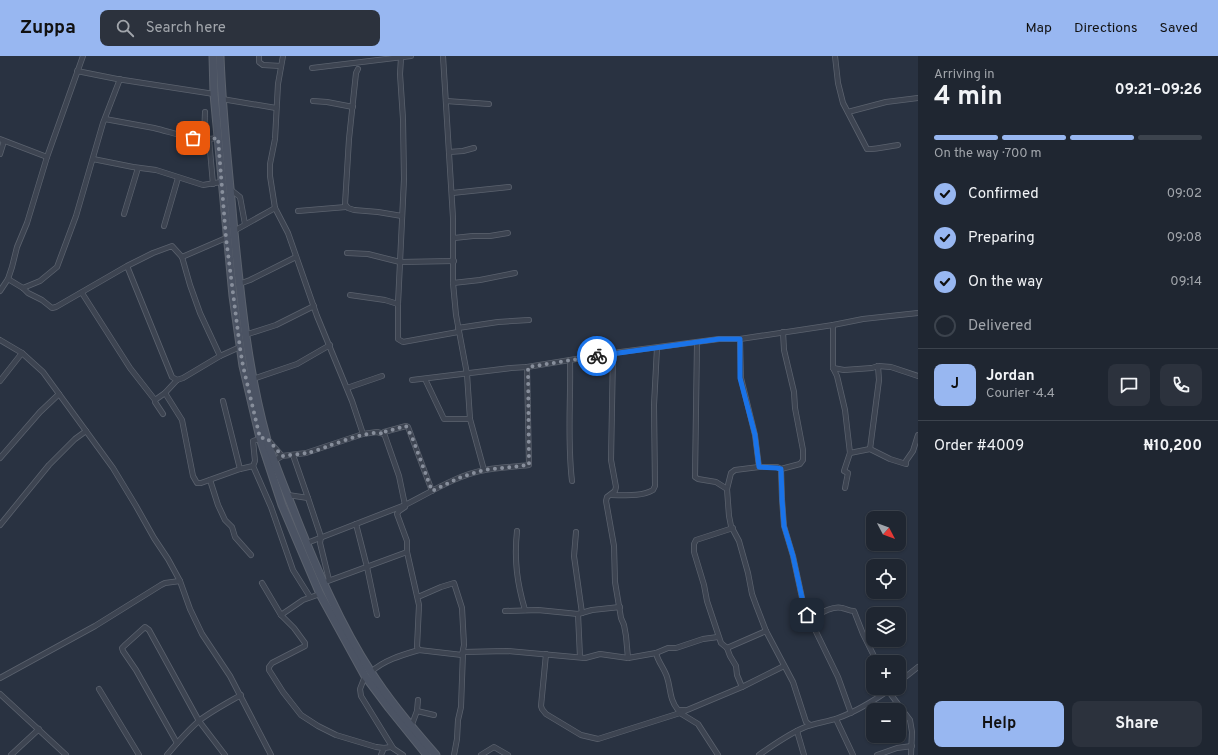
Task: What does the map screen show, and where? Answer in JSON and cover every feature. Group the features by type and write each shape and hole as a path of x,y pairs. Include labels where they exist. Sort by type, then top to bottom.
{"main road":[{"path":"213,56 214,94 226,238 240,348 243,366 282,505 320,594 389,708 427,755"},
{"path":"220,56 222,99 239,284 245,335 264,438 307,543 326,581 338,613 368,674 436,755"}],"street":[{"path":"0,291 8,279 16,247 26,223 47,157 83,56"},
{"path":"259,56 259,62 263,64 281,66"},
{"path":"283,56 278,84 276,108 277,125 270,164 270,176 276,208 288,233 363,434"},
{"path":"312,68 411,56"},
{"path":"443,56 454,238 453,283 458,330 467,374 470,419 484,470"},
{"path":"835,56 841,95 848,112 868,150 898,145"},
{"path":"401,58 400,74 404,131 398,339 401,341 498,322 529,320"},
{"path":"346,207 345,198 356,73 358,69"},
{"path":"77,71 214,94"},
{"path":"23,288 40,281 57,266 74,221 105,119 120,79"},
{"path":"848,112 886,102 918,98"},
{"path":"222,99 276,108"},
{"path":"313,101 353,107"},
{"path":"446,101 489,104"},
{"path":"205,112 213,184"},
{"path":"105,119 154,128 193,138 218,138"},
{"path":"0,154 2,140 47,157"},
{"path":"449,152 463,152 474,148"},
{"path":"93,159 156,170 203,185 221,182"},
{"path":"124,214 138,168"},
{"path":"164,226 178,178"},
{"path":"452,193 509,187"},
{"path":"230,189 240,198 245,224"},
{"path":"298,210 346,207 354,210 372,211 402,216"},
{"path":"234,230 276,208"},
{"path":"454,238 490,236 508,233"},
{"path":"182,258 226,238"},
{"path":"8,279 52,308 66,303 127,266 153,253 172,246 182,258 200,313 220,356"},
{"path":"347,253 368,254 400,262 454,261"},
{"path":"239,284 296,257"},
{"path":"127,266 171,375 177,380"},
{"path":"453,283 480,280 515,273"},
{"path":"82,293 130,368 155,400 163,414"},
{"path":"350,295 385,300 398,304"},
{"path":"245,335 276,325 314,306"},
{"path":"412,380 528,367 613,353 719,339 740,339 863,319 918,313"},
{"path":"833,325 833,368 838,380 845,410 850,453 844,471 848,473 845,488"},
{"path":"783,332 784,350 794,392 795,408 804,458 800,464 781,469 759,467 735,470 729,478 727,489 729,516 732,528 739,541 752,594 766,631 796,688 808,724"},
{"path":"740,339 740,378 755,435 759,467"},
{"path":"0,340 22,353 43,372 114,468 154,538 168,559 180,581 190,609 202,634 241,695 271,755"},
{"path":"697,343 695,477 698,479 716,482 727,489"},
{"path":"253,379 297,364 330,345"},
{"path":"155,400 165,393 177,380 220,356 240,348"},
{"path":"611,495 650,492 655,486 654,405 657,348"},
{"path":"0,381 22,353"},
{"path":"613,353 611,460 616,487 615,491 607,497 606,501 614,546 615,582 620,607 620,618 624,625 628,658"},
{"path":"570,360 571,395 569,451 572,481"},
{"path":"833,368 844,370 872,368 878,366 891,367 910,372 918,376"},
{"path":"870,449 879,380 878,366"},
{"path":"307,543 405,505 461,477 484,470 529,465 528,367"},
{"path":"347,388 382,376"},
{"path":"425,379 444,418 470,419"},
{"path":"165,393 182,420 192,476 198,482 202,483 240,469 253,466"},
{"path":"0,458 40,412 59,394"},
{"path":"224,401 240,469"},
{"path":"384,434 384,432 402,426 408,427 432,491"},
{"path":"0,525 50,465 75,439 86,431"},
{"path":"274,461 282,456 306,453 331,446 363,434 377,432 384,434"},
{"path":"384,434 399,476 405,505 405,507 397,514 407,541 407,552 418,597 417,647 419,650"},
{"path":"850,453 870,449 890,459 906,464 906,461 913,451 918,435"},
{"path":"282,456 264,438 254,440 255,461 253,466 271,507 293,570 310,597"},
{"path":"293,455 321,537 320,543 326,581 407,552"},
{"path":"781,469 784,526 793,556 804,607 838,677 851,713"},
{"path":"210,480 218,505 225,520 232,527 235,537 251,555"},
{"path":"288,496 308,498"},
{"path":"356,524 377,615"},
{"path":"732,528 696,540 694,544 694,552 707,601 717,628 718,636 721,643 727,648 736,666 737,675 742,687"},
{"path":"518,531 516,557 517,578 525,610"},
{"path":"576,532 574,556 580,614 580,657"},
{"path":"0,678 95,626 160,585 180,581"},
{"path":"262,583 280,615 294,628 305,644 304,647 272,663 269,667 272,675 295,707 304,717 331,733 376,747 393,748"},
{"path":"418,597 454,583 462,608 464,645 462,655 461,707 454,755"},
{"path":"280,615 303,600 320,594"},
{"path":"505,611 525,610 580,614 592,610 620,607"},
{"path":"809,620 830,609 842,607 847,610 854,611 874,655"},
{"path":"177,743 122,648 145,627 149,630 199,721 224,755"},
{"path":"727,648 766,631"},
{"path":"403,755 393,748 361,696 360,689 368,674 389,660 419,650 462,655 463,652 507,651 585,658 600,654 628,658 656,653 668,648 676,648 703,639 718,636"},
{"path":"656,653 659,663 667,678 671,699 678,710 686,710"},
{"path":"546,654 541,706 542,709 546,714 581,735 598,739 680,713 742,687 784,666"},
{"path":"906,676 918,667"},
{"path":"99,689 139,755"},
{"path":"0,694 66,755"},
{"path":"167,755 199,721 241,695"},
{"path":"759,755 785,737 808,724 836,719 851,713 880,695"},
{"path":"893,695 910,720 912,732 911,755"},
{"path":"411,726 417,711 418,700"},
{"path":"417,711 434,714"},
{"path":"680,713 698,724 718,755"},
{"path":"836,719 853,755"},
{"path":"11,755 38,729"},
{"path":"797,731 804,755"},
{"path":"877,755 897,748 912,746"},
{"path":"480,755 494,747 508,755"},
{"path":"381,755 384,748"}],"way so far":[{"path":"193,138 218,138 226,238 243,366 260,438 267,438 282,456 306,453 331,446 363,434 377,432 384,434 384,432 406,426 408,427 432,491 461,477 484,470 529,465 528,367 597,356"}],"route":[{"path":"597,356 719,339 740,339 740,378 753,425 759,467 781,469 784,526 790,543 801,596 807,615"}]}
